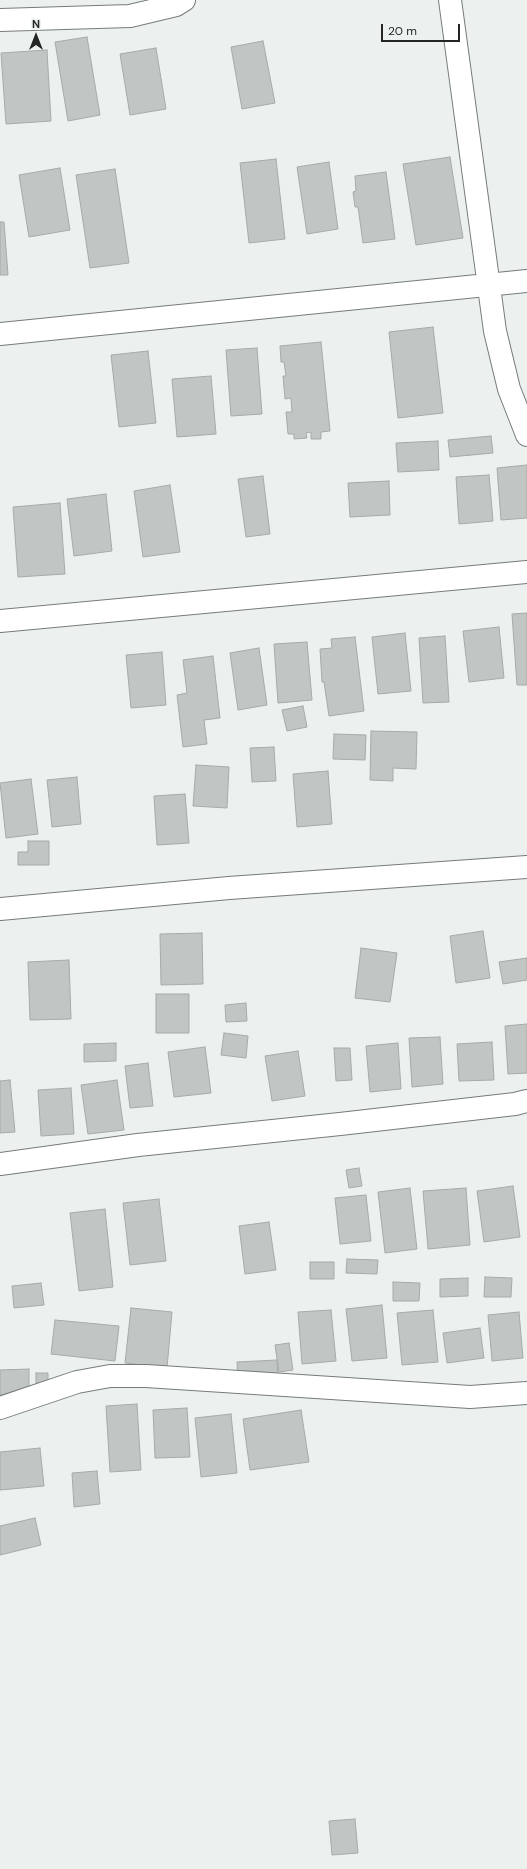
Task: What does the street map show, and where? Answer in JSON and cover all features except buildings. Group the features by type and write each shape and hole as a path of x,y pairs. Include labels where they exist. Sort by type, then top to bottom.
{"street":[{"path":"0,20 130,16 176,4 184,0"},
{"path":"450,0 495,331 508,389 527,435"},
{"path":"0,334 527,281"},
{"path":"0,621 527,572"},
{"path":"0,909 229,888 527,866"},
{"path":"0,1164 138,1145 515,1104 527,1101"},
{"path":"0,1408 77,1382 110,1376 146,1376 470,1396 527,1393"}]}
